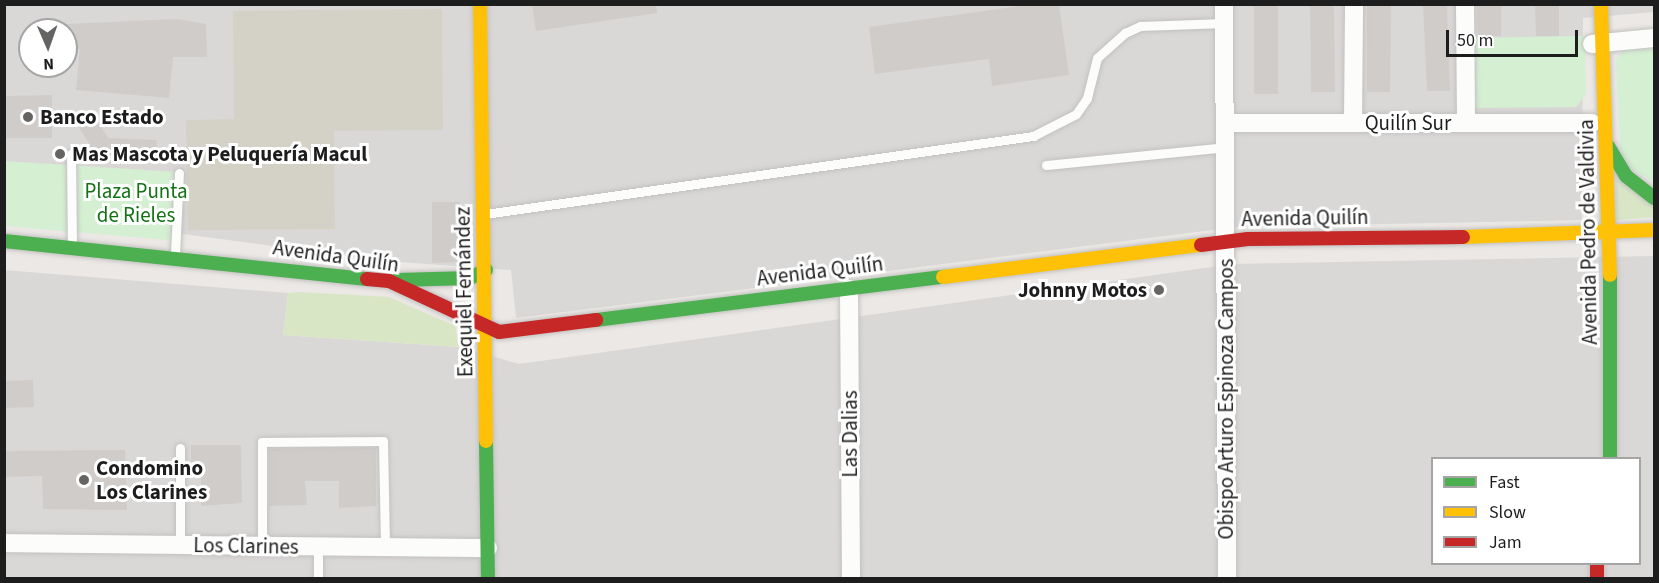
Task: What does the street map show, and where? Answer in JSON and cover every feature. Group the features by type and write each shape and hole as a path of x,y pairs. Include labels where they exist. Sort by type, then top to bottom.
{"main road":[{"name":"Exequiel Fernández","path":"480,4 487,329 488,579"},
{"name":"Avenida Pedro de Valdivia","path":"1593,4 1608,146 1610,457"},
{"name":"Avenida Pedro de Valdivia","path":"1594,268 1592,123 1601,4"},
{"path":"1608,146 1626,176 1654,198"},
{"name":"Avenida Quilín","path":"4,241 390,281 438,300 487,329 520,330 1225,242 1593,235 1654,230"},
{"path":"390,281 470,278 486,270"},
{"name":"Avenida Pedro de Valdivia","path":"1594,304 1595,457"}],"street":[{"path":"1353,123 1354,4"},
{"path":"1465,4 1466,123"},
{"name":"Obispo Arturo Espinoza Campos","path":"1224,14 1227,579"},
{"path":"1599,44 1654,38"},
{"name":"Quilín Sur","path":"1225,123 1592,123"},
{"name":"Las Dalias","path":"849,289 851,579"},
{"name":"Los Clarines","path":"4,543 488,548"}],"lane":[{"path":"484,214 1033,136 1076,114 1087,98 1097,58 1125,33 1140,26 1224,14"},
{"path":"1046,165 1225,147"},
{"path":"71,154 72,248"},
{"path":"175,258 179,173"},
{"path":"262,545 262,442 383,441 384,547"},
{"path":"180,448 180,545"},
{"path":"318,547 318,579"}],"shaded area":[{"path":"1654,4 1654,12 1583,18 1582,220 1236,227 516,318 511,270 385,261 5,210 4,5"},
{"path":"442,9 443,130 334,131 335,229 188,230 186,120 234,119 233,11"},
{"path":"1654,256 1654,578 5,578 4,270 288,293 283,335 459,347 519,364 1233,264"}],"green space":[{"path":"1585,36 1586,94 1576,107 1473,108 1472,38"},
{"path":"1654,43 1654,182 1621,162 1616,60 1626,45"},
{"name":"Plaza Punta de Rieles","path":"4,161 176,172 170,240 5,226"},
{"path":"1616,174 1654,202 1654,217 1616,220"},
{"path":"288,293 389,297 455,326 459,347 283,335"}],"building":[{"path":"532,4 656,4 657,13 536,31"},
{"path":"1034,4 1059,4 1069,75 992,86 989,59 875,74 869,27"},
{"path":"1254,4 1278,4 1278,94 1254,94"},
{"path":"1310,4 1334,4 1335,92 1311,92"},
{"path":"1367,4 1391,4 1390,92 1367,92"},
{"path":"1423,4 1447,4 1450,91 1427,91"},
{"path":"1477,4 1501,4 1501,36 1478,36"},
{"path":"1535,4 1559,4 1559,36 1536,36"},
{"path":"177,19 206,24 207,57 173,57 169,98 76,90 80,49 78,49 78,23"},
{"name":"Banco Estado","path":"52,95 52,138 4,138 4,96"},
{"path":"94,116 108,138 157,140 156,158 97,156 78,126"},
{"path":"432,202 460,202 457,262 432,263"},
{"path":"33,380 34,407 4,408 4,381"},
{"path":"191,445 241,445 242,503 201,506 201,462 191,462"},
{"path":"376,448 376,506 339,508 339,481 305,481 307,505 269,506 269,449"},
{"name":"Condomino Los Clarines","path":"125,450 127,510 43,509 42,476 4,477 4,451"}],"traffic: fast":[{"path":"1608,146 1626,176 1654,198"},
{"path":"4,241 367,279"},
{"path":"397,280 470,278 486,270"},
{"path":"1610,275 1610,457"},
{"path":"596,320 943,277"},
{"path":"486,441 488,578"}],"traffic: slow":[{"path":"480,4 486,441"},
{"path":"1601,4 1610,275"},
{"path":"1463,237 1654,230"},
{"path":"943,277 1201,245"}],"traffic: jam":[{"path":"1201,245 1248,239 1463,237"},
{"path":"367,279 389,281 499,332 596,320"},
{"path":"1597,565 1597,578"}],"place":[{"name":"Banco Estado","path":"28,117"},
{"name":"Mas Mascota y Peluquería Macul","path":"60,154"},
{"name":"Johnny Motos","path":"1159,290"},
{"name":"Condomino Los Clarines","path":"84,480"}]}
